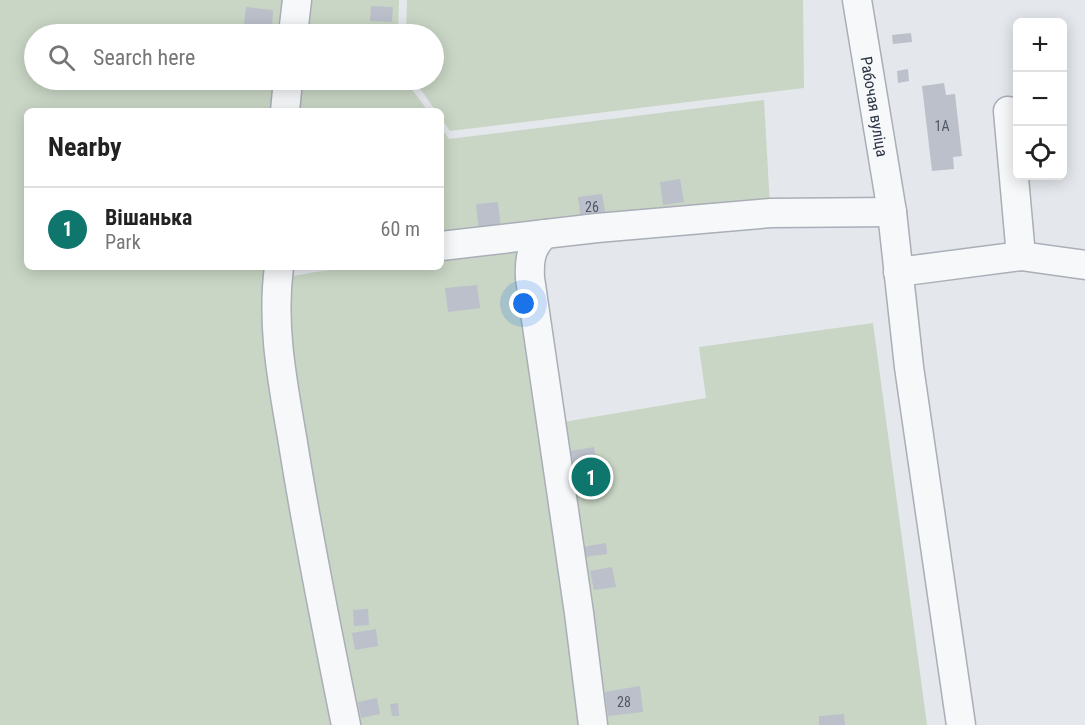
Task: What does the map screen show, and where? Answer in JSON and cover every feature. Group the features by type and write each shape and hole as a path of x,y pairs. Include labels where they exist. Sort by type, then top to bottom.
{"street":[{"path":"294,24 297,0"},
{"name":"Рабочая вуліца","path":"857,0 892,212 909,367 961,725"},
{"path":"285,108 287,90"},
{"path":"1008,111 1021,256"},
{"path":"444,246 771,213 892,212"},
{"path":"545,234 536,243 532,254 530,278 579,613 592,725"},
{"path":"898,272 1021,256 1085,265"},
{"path":"279,270 275,297 277,343 306,527 346,725"}],"green space":[{"path":"0,0 399,0 398,24 24,24 24,90 412,90 426,108 24,108 24,270 276,270 267,281 331,270 444,270 444,257 518,248 546,425 706,398 699,347 873,323 927,725 0,725"},
{"path":"407,0 803,0 804,88 450,131 444,122 444,108 434,108 421,90 444,90 444,24 406,24"},
{"path":"764,100 770,207 444,242 444,132 449,139"}],"building":[{"path":"371,6 393,7 392,22 370,21"},
{"path":"246,7 273,10 272,24 244,24"},
{"path":"911,33 912,42 893,44 892,35"},
{"path":"908,69 909,81 898,83 897,71"},
{"path":"944,83 946,95 955,94 962,156 953,157 954,169 932,171 922,86"},
{"path":"680,179 684,202 663,205 660,182"},
{"path":"602,194 606,217 581,220 578,197"},
{"path":"498,202 501,230 479,232 476,204"},
{"path":"477,285 480,308 448,312 445,288"},
{"path":"594,447 597,464 574,468 570,451"},
{"path":"606,543 607,554 584,557 582,547"},
{"path":"612,567 616,587 594,590 590,571"},
{"path":"368,609 369,625 354,626 353,610"},
{"path":"376,629 378,646 355,650 352,633"},
{"path":"640,686 643,712 608,716 605,692"},
{"path":"377,698 380,714 361,718 358,702"},
{"path":"398,703 399,716 392,716 390,704"},
{"path":"844,714 845,725 819,725 819,716"}],"place":[{"name":"Вішанька","path":"591,477"}]}
